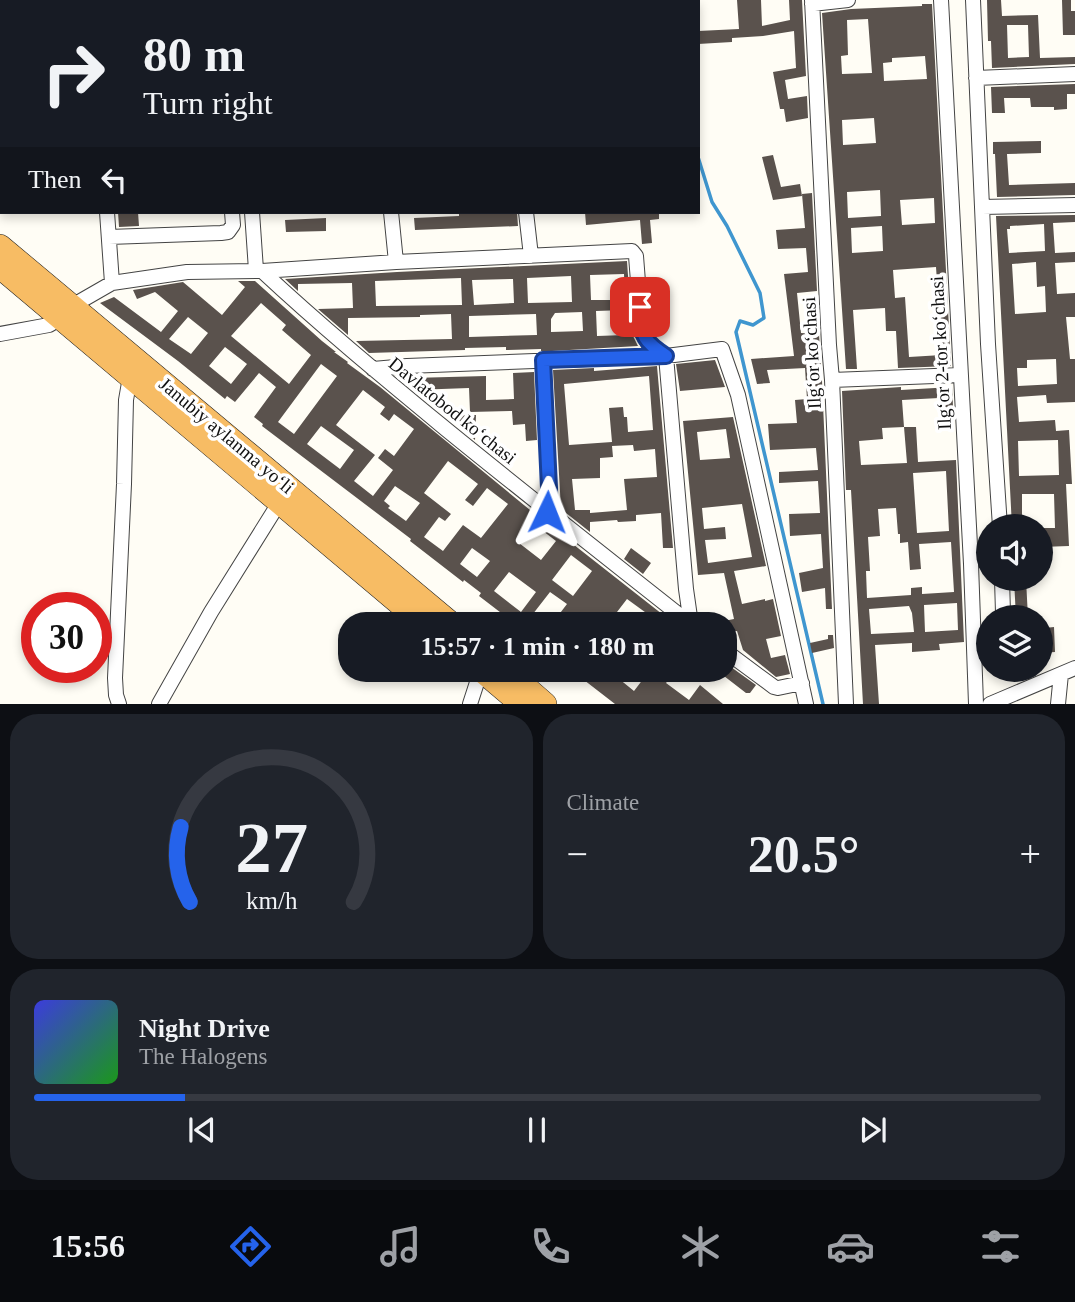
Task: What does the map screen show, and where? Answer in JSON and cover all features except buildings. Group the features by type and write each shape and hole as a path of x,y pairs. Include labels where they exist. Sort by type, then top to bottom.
{"highway":[{"name":"Janubiy aylanma yoʻli","path":"0,246 130,377 410,612"},
{"name":"Janubiy aylanma yoʻli","path":"0,267 66,312 437,612"},
{"path":"495,682 521,704"},
{"path":"520,682 545,704"}],"street":[{"path":"812,2 848,0"},
{"name":"Ilgʻor 2-tor koʻchasi","path":"941,0 976,704"},
{"path":"974,0 988,344 999,514"},
{"name":"Ilgʻor koʻchasi","path":"812,2 846,704"},
{"path":"976,78 1075,74"},
{"path":"982,207 1075,205"},
{"path":"107,214 112,283"},
{"path":"109,237 228,232 233,225 232,214"},
{"path":"252,214 259,270"},
{"path":"391,214 396,262"},
{"path":"526,214 531,256"},
{"path":"0,334 49,325 112,283 187,272 632,251 636,256 642,333 649,345 666,356"},
{"name":"Davlatobod koʻchasi","path":"259,270 311,317 547,512 676,612"},
{"path":"373,369 666,356 723,350 738,395 806,704"},
{"path":"666,356 690,612"},
{"path":"543,360 549,488 547,512"},
{"path":"832,380 960,375"},
{"path":"119,704 115,678 126,400 130,377"},
{"path":"159,704 279,503"},
{"path":"737,660 774,687 802,683"},
{"path":"990,704 1068,671"},
{"path":"1058,704 1068,671"},
{"path":"470,704 477,682"}],"waterway":[{"path":"700,163 712,202 760,293 764,318 753,325 740,321 736,332 823,704"}],"route":[{"path":"547,512 549,488 543,360 666,356 649,345 645,339 640,307"}]}
